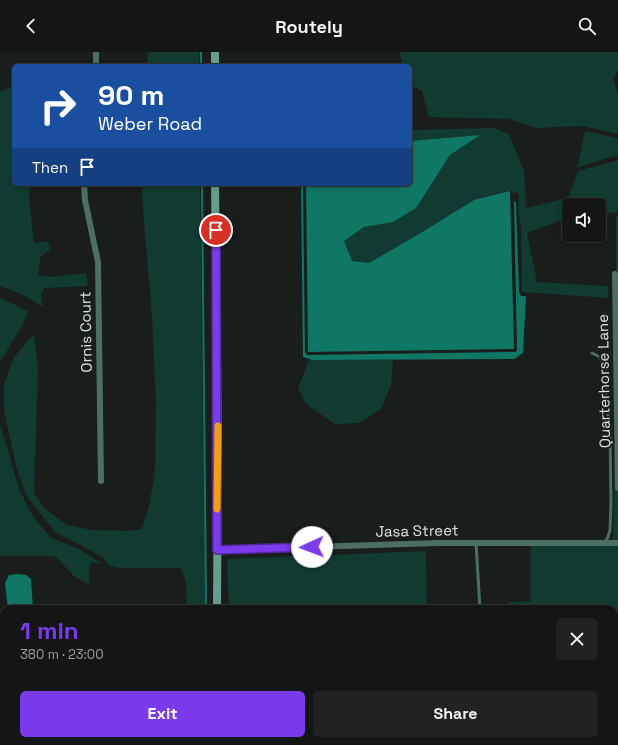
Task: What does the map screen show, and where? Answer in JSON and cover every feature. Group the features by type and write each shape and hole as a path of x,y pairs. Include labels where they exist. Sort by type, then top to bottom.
{"street":[{"path":"96,52 96,64"},
{"path":"215,52 215,64"},
{"name":"Ornis Court","path":"84,186 85,200 98,262 101,481"},
{"path":"216,186 217,605"},
{"name":"Quarterhorse Lane","path":"615,274 618,488"},
{"name":"Jasa Street","path":"217,550 438,543 618,544"}],"lane":[{"path":"592,353 600,357 606,371 607,386 605,396 610,430 610,530 608,538 603,544"},
{"path":"476,543 480,605"}],"shaded area":[{"path":"148,52 199,52 199,64 147,64"},
{"path":"400,52 618,52 618,70 613,79 618,94 618,134 582,126 536,128 509,119 429,117 422,91 412,86 412,64 403,64"},
{"path":"12,87 12,186 30,186 29,198 34,243 48,241 50,249 40,258 38,275 51,277 86,273 88,286 44,288 41,296 43,307 23,295 0,286 0,91"},
{"path":"493,128 509,134 524,171 526,208 562,199 562,220 527,233 537,282 607,286 609,298 522,292 521,225 518,210 519,194 510,191 474,200 369,263 352,261 343,241 364,227 393,222 416,208 450,155 479,135 412,141 412,130"},
{"path":"585,131 618,138 618,156 577,168"},
{"path":"480,135 450,155 416,208 393,222 364,227 344,241 352,261 369,263 474,200 510,191 514,349 308,352 306,186 412,186 412,141"},
{"path":"618,160 618,212 606,213 606,198 568,198 578,171"},
{"path":"141,186 200,186 205,605 187,605 186,581 180,568 120,568 110,566 103,557 55,532 26,495 16,466 4,410 4,384 14,357 34,334 38,368 34,493 45,509 67,525 92,530 128,531 142,529 149,506 155,471 156,404 152,318"},
{"path":"301,186 303,186 305,352 307,355 516,352 514,201 516,202 519,292 521,296 526,296 523,353 514,359 312,360 303,357"},
{"path":"616,216 618,216 618,605 509,605 509,602 531,601 531,546 613,542 616,401"},
{"path":"0,298 28,311 22,326 0,362"},
{"path":"309,360 393,360 391,385 381,409 359,423 335,424 306,404 298,388"},
{"path":"0,424 19,489 32,515 50,537 81,550 102,564 92,562 89,568 89,585 74,576 55,556 0,556"},
{"path":"426,551 427,605 229,605 227,559"},
{"path":"9,575 26,575 31,579 33,605 8,605 5,583"}],"waterway":[{"path":"201,52 201,64"},
{"path":"202,186 206,605"}],"slow traffic":[{"path":"217,509 218,426"}],"route":[{"path":"216,230 218,447 217,550 312,547"}]}
